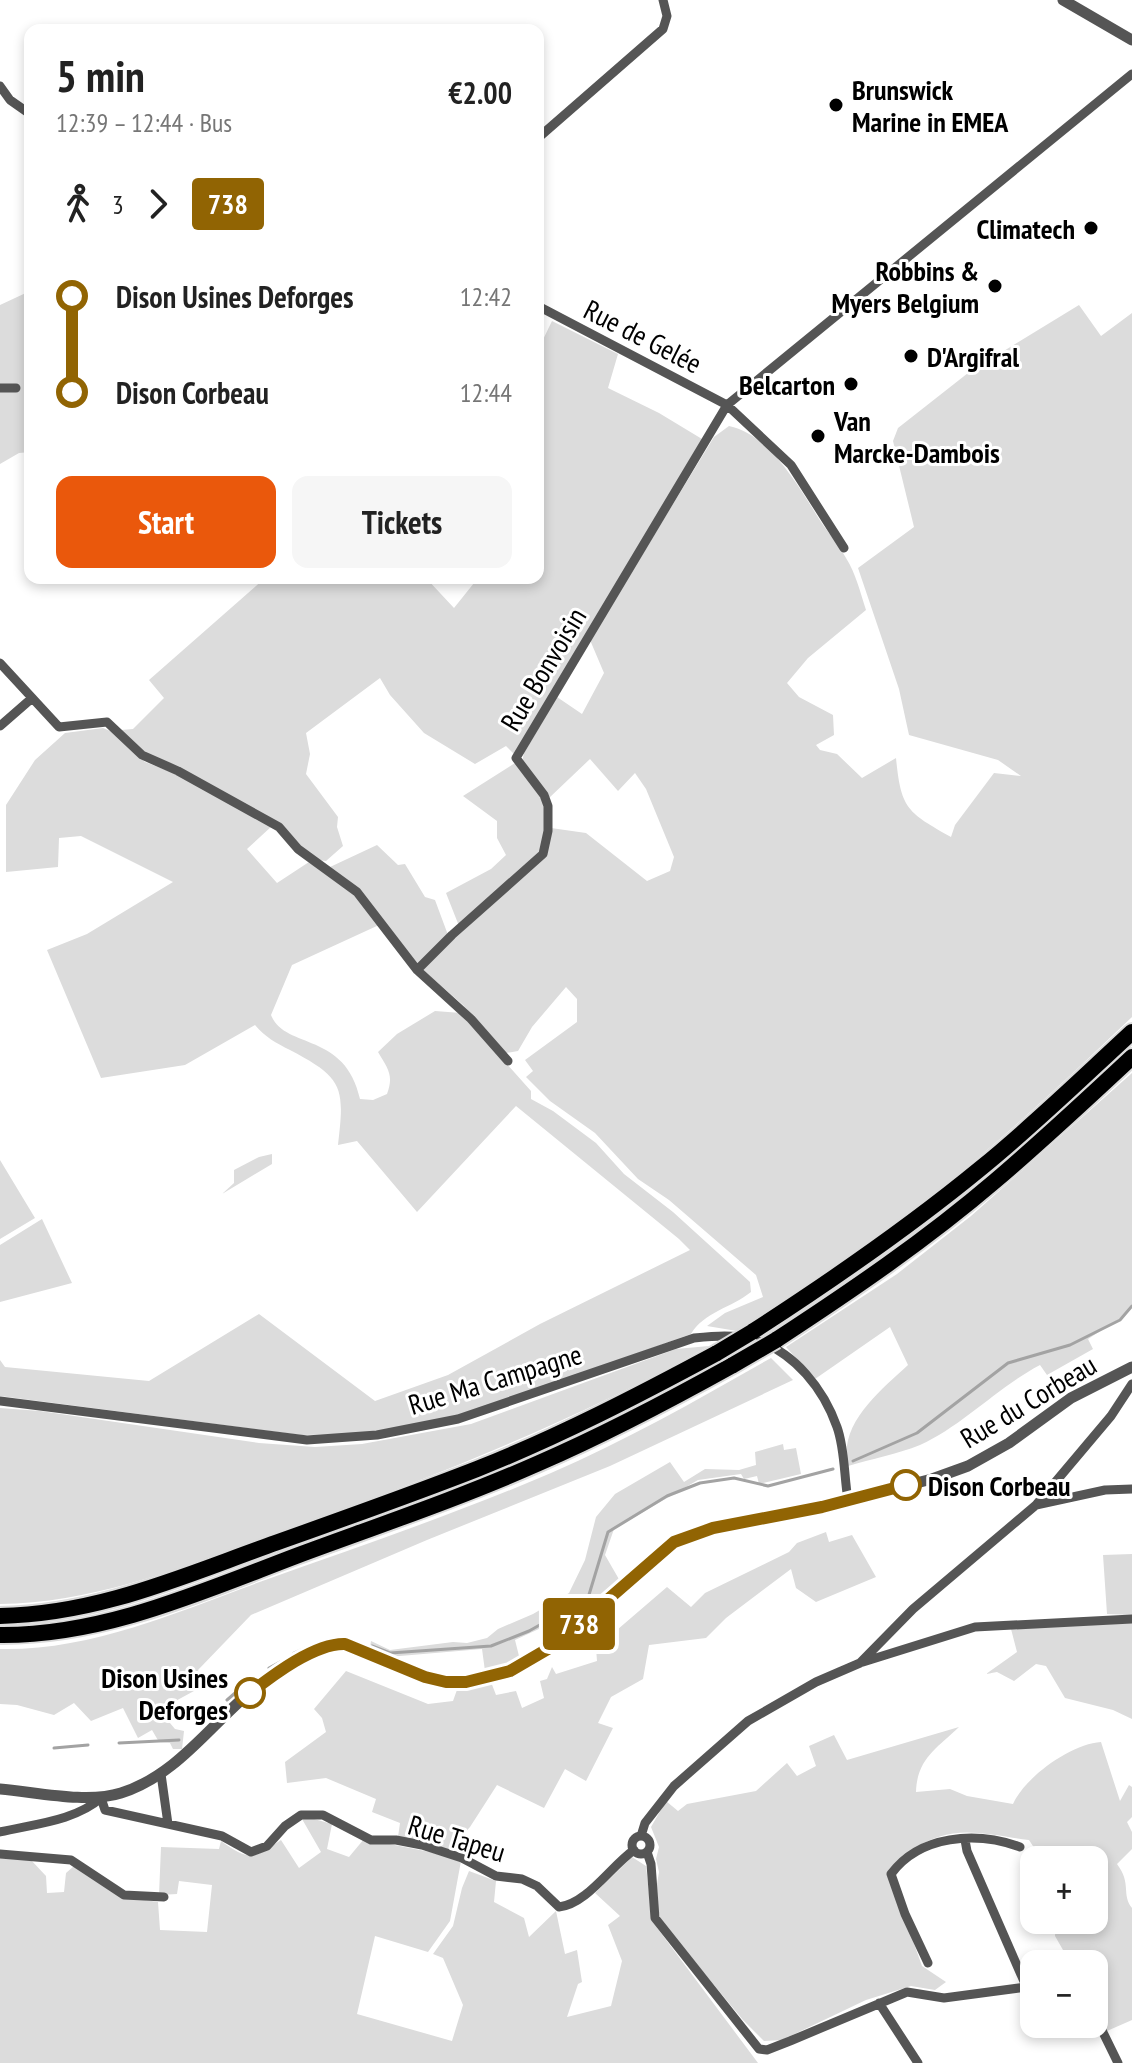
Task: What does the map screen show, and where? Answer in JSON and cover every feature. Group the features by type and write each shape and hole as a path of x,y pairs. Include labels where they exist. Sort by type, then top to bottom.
{"highway":[{"path":"0,1616 55,1612 113,1600 379,1506 534,1445 647,1390 752,1332 825,1285 925,1213 1041,1117 1132,1032"},
{"path":"0,1635 50,1633 116,1619 269,1567 541,1463 668,1401 776,1340 881,1270 960,1210 1132,1057"}],"street":[{"path":"544,133 663,29 667,16 663,0"},
{"path":"1063,0 1132,40"},
{"path":"727,405 1132,74"},
{"path":"0,86 10,100 24,110"},
{"name":"Rue de Gelée","path":"544,309 727,405 791,465 844,548"},
{"path":"0,388 16,388"},
{"name":"Rue Bonvoisin","path":"417,970 543,854 548,831 548,806 544,795 516,758 727,405"},
{"path":"0,663 59,727 107,722 142,755 178,771 279,827 298,849 357,892 417,970 471,1019 508,1061"},
{"path":"0,726 31,699"},
{"name":"Rue Ma Campagne","path":"0,1401 307,1440 377,1435 458,1419 694,1338 726,1336 757,1340 784,1355 809,1376 824,1398 838,1429 848,1500"},
{"name":"Rue du Corbeau","path":"101,1798 148,1782 161,1774 249,1693 273,1675 319,1649 337,1643 345,1644 425,1677 446,1682 466,1682 510,1671 558,1643 674,1542 713,1528 848,1500 932,1479 968,1466 1009,1443 1071,1398 1132,1367"},
{"path":"860,1663 913,1609 1036,1505 1111,1416 1132,1384"},
{"path":"1036,1505 1105,1490 1132,1489"},
{"path":"641,1836 646,1821 674,1786 748,1721 816,1682 860,1663 975,1627 1132,1619"},
{"path":"161,1774 168,1824"},
{"path":"0,1789 101,1798"},
{"path":"0,1832 77,1813 101,1798"},
{"name":"Rue Tapeu","path":"101,1798 105,1810 222,1836 251,1852 267,1846 285,1826 301,1815 323,1815 371,1840 396,1840 422,1845 462,1858 496,1876 522,1879 537,1886 559,1907 567,1906 582,1896 634,1850"},
{"path":"641,1836 632,1843 634,1850 639,1854 647,1852"},
{"path":"641,1836 650,1843 647,1852 651,1864 655,1918 759,2049 767,2050 907,1992 944,1998 1020,1987"},
{"path":"928,1963 905,1914 891,1874 897,1865 926,1845 947,1839 997,1841 1020,1847"},
{"path":"965,1840 967,1851 1020,1965"},
{"path":"0,1854 71,1860 124,1895 164,1897"},
{"path":"879,2003 918,2063"},
{"path":"1106,2038 1118,2063"}],"shaded area":[{"path":"24,294 24,453 0,464 0,305"},
{"path":"1079,305 1101,336 1132,313 1132,1017 1054,1091 946,1185 874,1240 737,1331 707,1326 725,1313 763,1297 756,1275 669,1200 638,1179 595,1133 550,1101 526,1077 533,1071 525,1060 577,1022 577,999 566,987 532,1027 518,1051 506,1053 463,1005 422,969 546,854 551,828 586,833 647,881 670,871 674,857 646,789 635,773 618,791 590,759 549,798 522,762 524,753 557,697 582,714 604,673 590,640 714,437 729,426 758,440 794,479 849,564 866,610 808,658 787,683 799,697 833,715 834,735 816,745 820,750 837,754 862,778 896,758 901,788 909,807 951,837 955,825 994,773 1021,776 998,760 909,735 899,689 858,568 914,527 893,441 898,428 968,373"},
{"path":"552,321 618,354 608,388 702,439 515,755 506,746 475,764 424,733 390,695 380,678 306,733 310,754 306,774 338,817 337,827 343,846 326,861 318,860 304,850 287,830 147,754 121,730 133,729 164,698 149,680 258,584 432,584 454,608 473,584 544,584 544,338"},
{"path":"103,728 115,733 145,762 179,775 272,826 247,849 277,883 309,862 357,897 379,925 292,965 271,1015 278,1026 342,1062 352,1077 360,1099 373,1100 387,1094 390,1077 378,1052 397,1034 435,1011 461,1013 531,1091 531,1099 596,1143 624,1174 673,1212 750,1282 751,1292 710,1315 691,1334 478,1411 371,1434 301,1435 0,1396 0,1360 5,1367 149,1381 259,1314 375,1401 448,1375 540,1324 690,1250 516,1106 417,1212 357,1141 338,1145 340,1096 330,1077 255,1025 185,1065 101,1078 47,950 87,934 173,882 81,836 59,838 58,867 6,872 6,805 35,760 65,733"},
{"path":"515,763 545,806 545,833 540,854 459,926 446,893 491,869 506,855 497,838 497,821 463,796"},
{"path":"377,845 398,865 405,864 425,897 435,900 448,935 418,966 330,867"},
{"path":"1132,1073 1132,1307 1088,1339 1093,1349 1047,1375 1040,1365 920,1445 848,1466 849,1436 855,1422 874,1397 908,1365 890,1327 815,1379 786,1347 897,1274 971,1216"},
{"path":"272,1154 272,1164 222,1194 234,1183 234,1170"},
{"path":"0,1160 35,1218 0,1239"},
{"path":"42,1219 72,1283 0,1302 0,1245"},
{"path":"709,1346 552,1425 281,1532 178,1569 108,1589 36,1602 0,1604 0,1408 259,1443 315,1447 362,1444 471,1424 676,1349"},
{"path":"771,1358 793,1380 610,1466 251,1615 198,1670 205,1685 159,1710 175,1729 184,1731 182,1749 173,1749 170,1743 159,1742 152,1730 138,1738 123,1708 91,1721 74,1703 54,1715 17,1705 0,1704 0,1649 34,1648 103,1636 170,1615 446,1515 607,1447"},
{"path":"783,1444 784,1450 796,1448 801,1474 759,1484 757,1476 744,1479 741,1474 698,1480 614,1529 605,1555 620,1581 562,1630 554,1622 515,1640 520,1660 485,1671 482,1649 388,1657 370,1647 371,1641 390,1650 467,1643 487,1638 498,1629 533,1614 569,1593 585,1560 596,1517 615,1494 670,1462 684,1482 705,1469 739,1470 756,1465 755,1452"},
{"path":"826,1532 829,1542 852,1535 876,1577 816,1602 796,1588 791,1569 726,1618 706,1638 649,1645 643,1679 611,1697 598,1723 613,1728 586,1781 565,1769 544,1808 497,1785 470,1827 449,1850 398,1837 400,1823 372,1812 376,1799 326,1778 287,1783 285,1762 326,1732 322,1718 314,1709 346,1671 428,1704 453,1701 458,1687 491,1682 496,1695 516,1691 522,1708 544,1698 540,1681 547,1679 552,1667 556,1674 597,1661 596,1648 667,1587 691,1607 705,1593 789,1552 797,1543"},
{"path":"1132,1554 1132,1615 1107,1614 1103,1555"},
{"path":"1132,1623 1132,1719 1113,1710 1065,1698 1046,1666 1036,1664 1014,1681 997,1672 986,1674 1017,1652 1011,1629"},
{"path":"959,1727 924,1763 916,1792 950,1789 967,1796 1013,1804 1028,1783 1050,1764 1076,1749 1101,1742 1120,1801 1129,1785 1132,1787 1132,1817 1127,1822 1132,1832 1132,1849 1117,1864 1122,1871 1132,1908 1132,2020 1108,2031 1108,1950 1063,1950 1055,1936 1108,1934 1108,1846 1033,1846 1029,1840 967,1832 953,1833 925,1843 900,1859 889,1874 922,1966 946,1982 935,1990 911,1986 866,2000 782,2040 764,2041 661,1921 655,1896 659,1847 651,1827 666,1801 678,1811 687,1804 756,1791 787,1763 797,1776 816,1766 809,1746 834,1735 847,1760"},
{"path":"302,1819 332,1824 327,1849 349,1857 364,1839 461,1861 450,1921 428,1952 375,1936 357,2014 452,2041 463,2005 443,1958 433,1954 453,1926 469,1871 496,1881 494,1902 524,1918 529,1937 556,1911 565,1954 577,1950 582,1982 578,1984 567,2017 611,2006 622,1961 608,1925 620,1916 595,1893 632,1857 646,1866 652,1921 758,2063 0,2063 0,1858 31,1860 46,1876 47,1893 64,1892 66,1873 74,1866 125,1897 158,1902 160,1930 207,1932 212,1885 179,1881 177,1894 159,1895 161,1847 219,1849 221,1841 251,1856 281,1840 299,1868 321,1852"}],"waterway":[{"path":"853,1461 917,1433 1008,1363 1070,1345 1120,1320 1132,1306"},
{"path":"372,1646 390,1653 491,1646 529,1631 588,1598 608,1532 667,1496 700,1483 734,1478 768,1486 833,1469"},
{"path":"294,1653 305,1648"},
{"path":"269,1668 280,1662"},
{"path":"227,1700 242,1687"},
{"path":"119,1743 179,1740"},
{"path":"54,1748 88,1745"}],"bus line":[{"name":"738","path":"250,1693 273,1675 319,1649 337,1643 446,1682 466,1682 510,1671 558,1643 674,1542 696,1532 822,1507 906,1485"}],"place":[{"name":"Brunswick Marine in EMEA","path":"836,105"},
{"name":"Climatech","path":"1091,228"},
{"name":"Robbins & Myers Belgium","path":"995,286"},
{"name":"D'Argifral","path":"911,356"},
{"name":"Belcarton","path":"851,384"},
{"name":"Van Marcke-Dambois","path":"818,436"},
{"name":"Dison Corbeau","path":"906,1485"},
{"name":"Dison Usines Deforges","path":"250,1693"}]}
